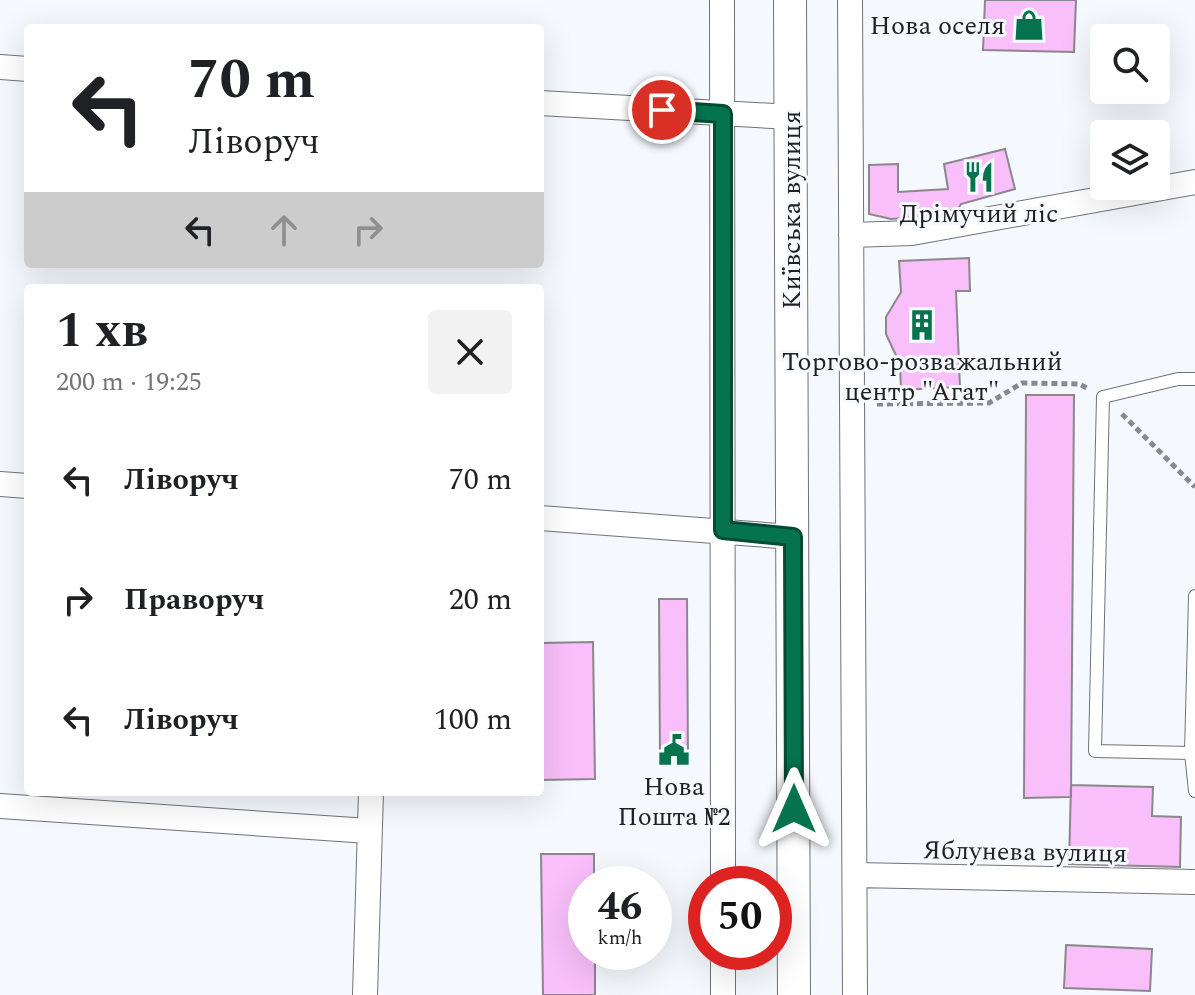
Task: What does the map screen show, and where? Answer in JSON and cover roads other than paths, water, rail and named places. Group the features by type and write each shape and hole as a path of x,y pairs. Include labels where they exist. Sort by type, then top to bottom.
{"main road":[{"name":"Київська вулиця","path":"790,0 794,995"}],"street":[{"path":"722,0 723,866"},
{"path":"850,0 855,995"},
{"path":"0,67 24,69"},
{"path":"544,103 791,117"},
{"path":"851,235 912,233 1195,182"},
{"path":"0,484 24,486"},
{"path":"544,518 793,537"},
{"path":"365,995 371,796"},
{"path":"0,806 369,831"},
{"name":"Яблунева вулиця","path":"855,875 1195,882"},
{"path":"723,970 723,995"}],"lane":[{"path":"1191,753 1095,751 1103,397 1178,379 1195,379"},
{"path":"1195,596 1191,753 1195,791"}],"place":[{"name":"Нова оселя","path":"1029,25"},
{"name":"Дрімучий ліс","path":"979,177"},
{"name":"Торгово-розважальний центр \"Агат\"","path":"922,325"},
{"name":"Нова Пошта №2","path":"674,750"}]}
